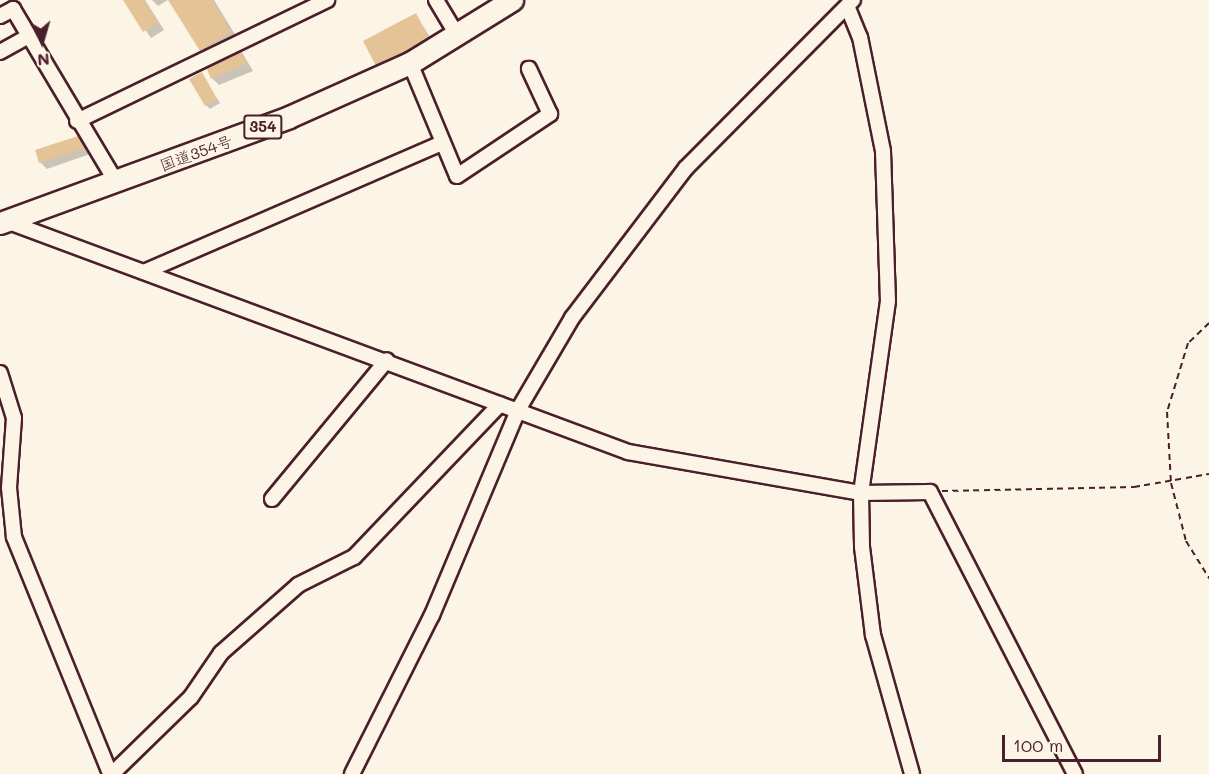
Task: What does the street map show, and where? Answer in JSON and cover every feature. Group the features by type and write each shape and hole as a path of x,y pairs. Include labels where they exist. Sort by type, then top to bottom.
{"highway":[{"name":"国道354号","path":"3,222 214,148 410,63 512,0"}],"street":[{"path":"77,121 327,0"},
{"path":"436,0 457,35"},
{"path":"352,774 432,615 518,410 572,318 687,168 850,4 860,37 883,151 888,301 861,493 862,547 873,635 912,774"},
{"path":"0,16 13,9 77,121 116,183"},
{"path":"0,52 29,36"},
{"path":"410,63 457,176 550,114 529,69"},
{"path":"144,272 442,143"},
{"path":"3,222 387,360 628,452 861,493 930,492 1075,774"},
{"path":"272,499 387,360"},
{"path":"0,373 14,418 9,489 14,537 111,774 191,697 221,653 298,585 354,557 500,404"}],"path":[{"path":"1209,322 1188,343 1167,412 1171,483 1186,541 1209,578"},
{"path":"930,492 1171,483 1209,474"}],"building":[{"path":"123,0 144,0 159,23 143,32"},
{"path":"168,0 212,0 231,32 200,51"},
{"path":"416,13 429,38 376,66 363,41"},
{"path":"240,48 247,64 211,79 204,62"},
{"path":"202,72 217,99 205,106 189,79"},
{"path":"81,135 85,148 39,163 35,150"}]}
